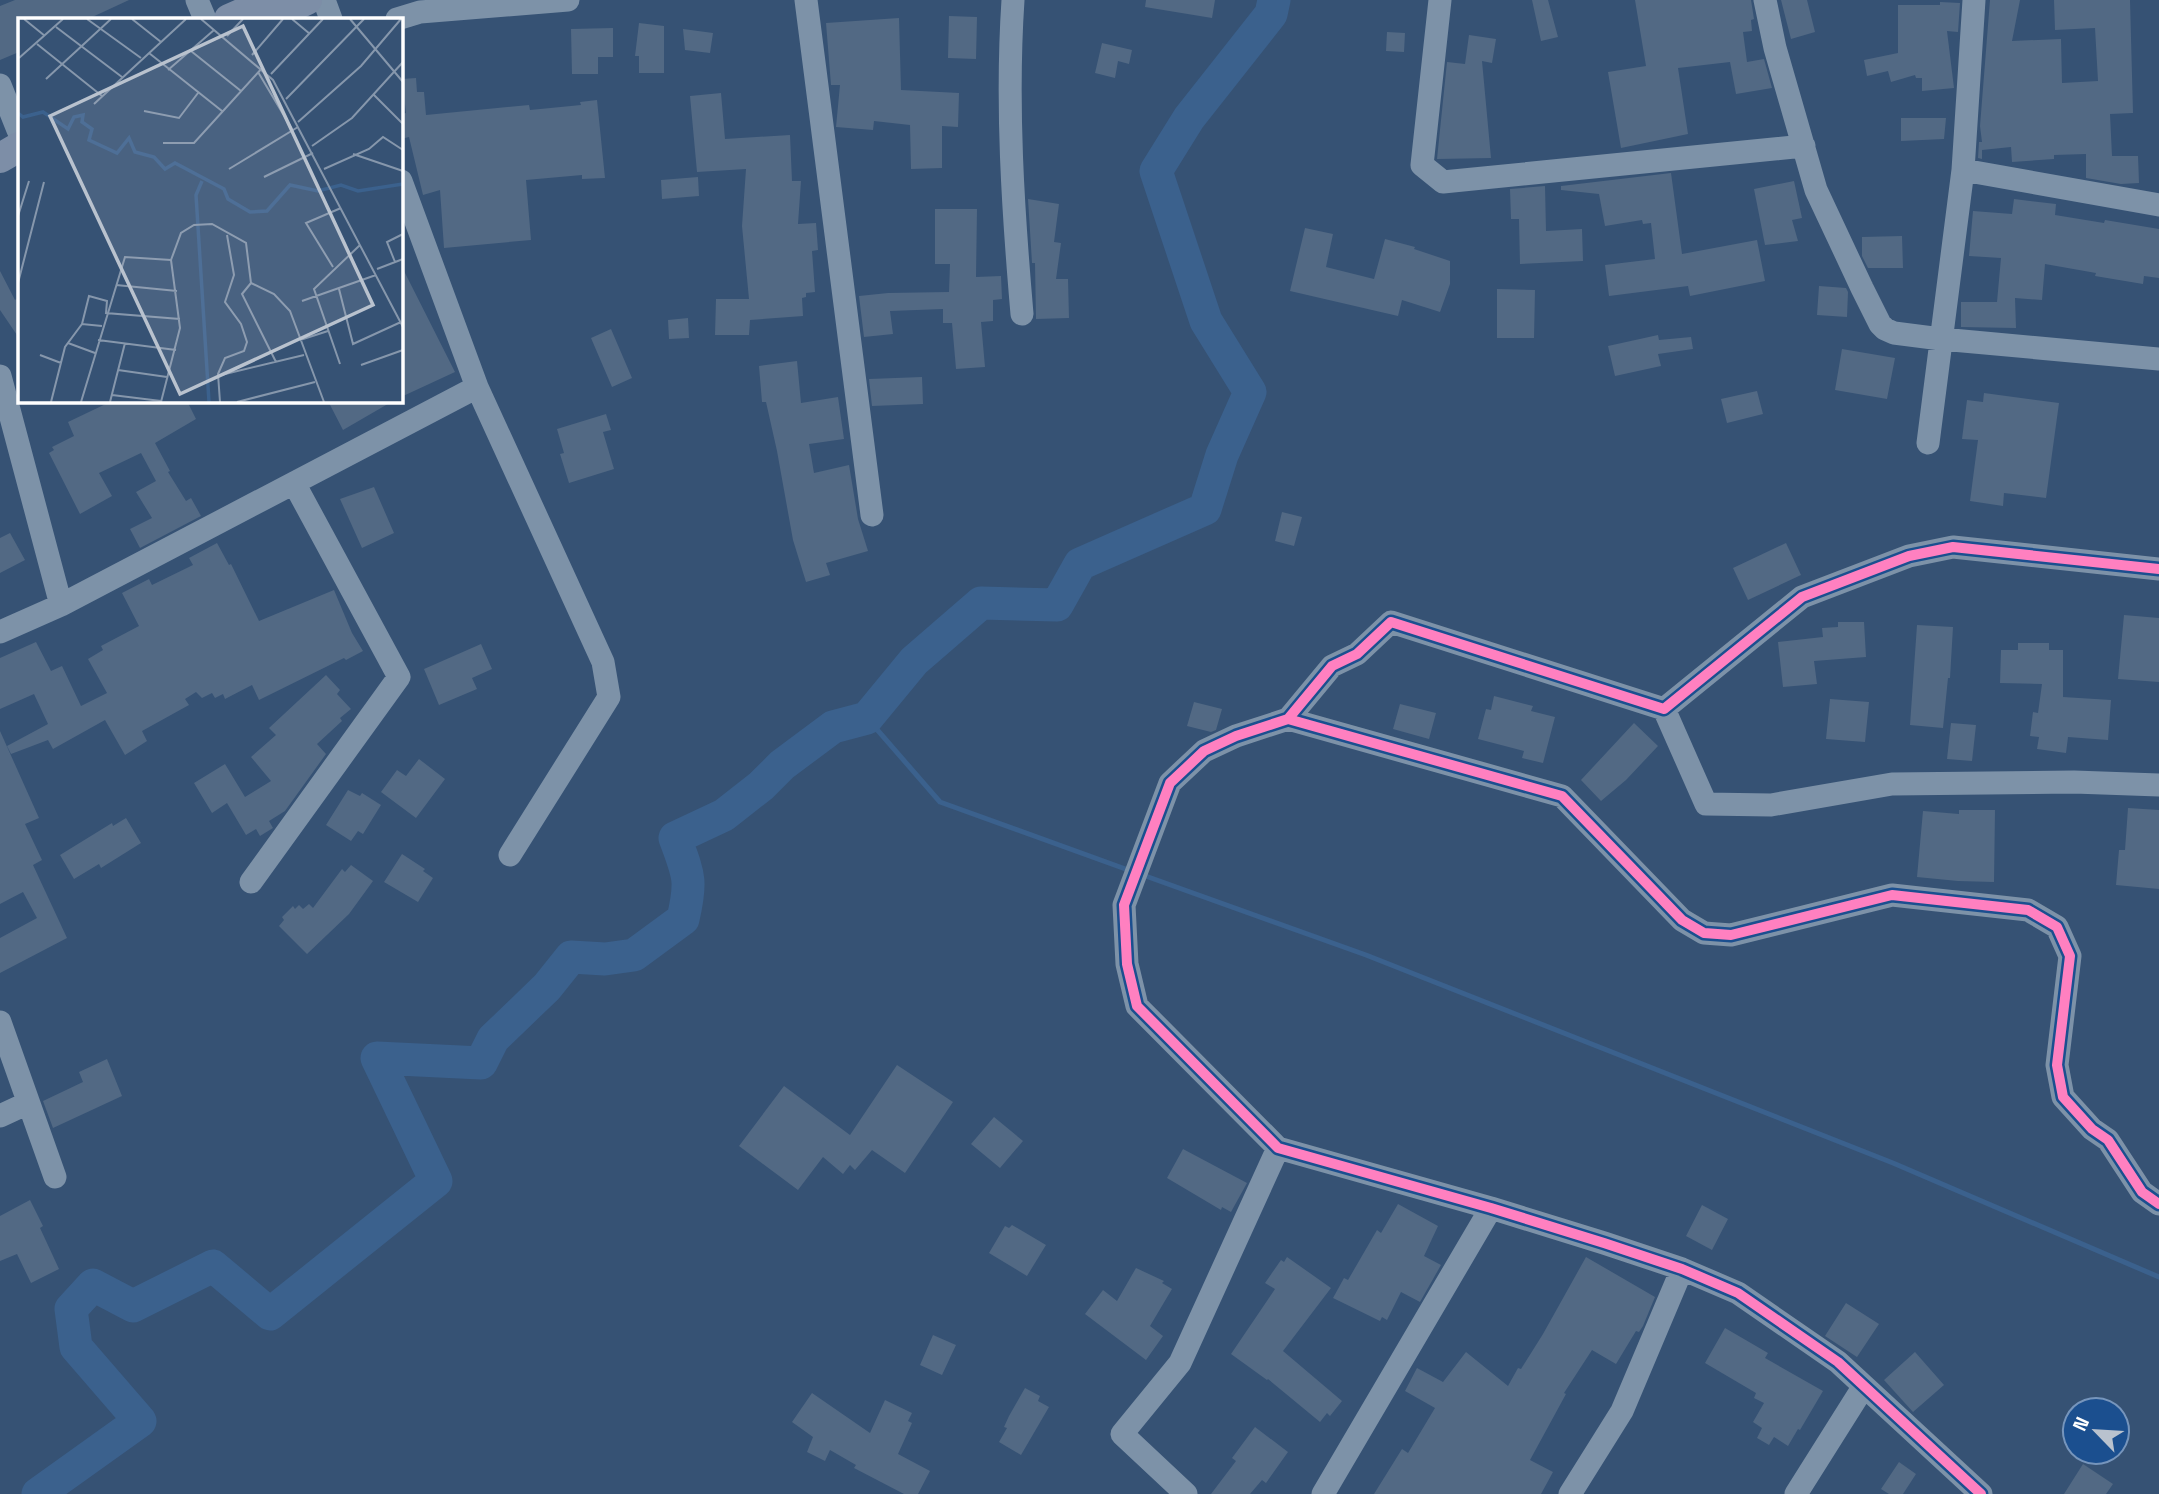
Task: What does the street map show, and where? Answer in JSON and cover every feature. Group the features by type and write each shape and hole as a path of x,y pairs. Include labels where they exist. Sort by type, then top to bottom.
{"main road":[{"path":"231,18 272,0"},
{"path":"269,18 307,0"},
{"path":"0,158 14,137"}],"street":[{"path":"197,0 205,18"},
{"path":"324,0 331,18"},
{"path":"400,18 420,12 568,0"},
{"path":"806,0 872,515"},
{"path":"1013,0 1012,197 1021,314"},
{"path":"1440,0 1422,165 1443,182 1804,146"},
{"path":"1765,0 1775,48 1816,190 1880,324 1894,333 1941,339 2159,359"},
{"path":"1928,443 1963,170 1974,0"},
{"path":"0,85 14,137"},
{"path":"1963,170 2159,205"},
{"path":"402,187 405,204 477,387 603,662 609,697 510,855"},
{"path":"0,376 14,401 61,605"},
{"path":"0,632 61,605 477,387"},
{"path":"251,882 399,677 294,483"},
{"path":"1664,709 1802,597 1909,556 1953,547 2159,569"},
{"path":"1981,1494 1838,1362 1738,1293 1682,1269 1491,1208 1278,1148 1137,1006 1127,964 1124,905 1170,783 1204,751 1236,736 1288,719 1332,666 1357,654 1391,622 1664,709 1706,804 1771,805 1892,784 2074,782 2159,785"},
{"path":"1288,719 1562,796 1682,920 1704,933 1731,935 1892,895 2028,910 2057,927 2070,956 2057,1065 2063,1097 2092,1129 2108,1140 2142,1192 2158,1197"},
{"path":"0,1022 55,1177"},
{"path":"0,1116 28,1102"},
{"path":"1186,1494 1122,1434 1180,1363 1278,1148"},
{"path":"1323,1494 1491,1208"},
{"path":"1570,1494 1622,1410 1682,1269"},
{"path":"1796,1494 1864,1386"}],"building":[{"path":"15,0 129,0 90,18 18,18 18,52 0,60 0,6"},
{"path":"1146,0 1215,0 1212,18 1145,7"},
{"path":"1532,0 1548,0 1558,37 1541,41"},
{"path":"1635,0 1751,0 1754,19 1751,20 1752,31 1743,32 1747,62 1764,59 1772,88 1736,94 1730,62 1678,68 1688,134 1621,148 1608,72 1646,66"},
{"path":"1781,0 1807,0 1815,32 1791,39"},
{"path":"1990,0 2020,0 2012,41 2061,39 2062,83 2098,81 2095,28 2055,30 2054,0 2130,0 2133,113 2110,114 2112,156 2138,156 2139,183 2121,184 2086,178 2086,154 2054,155 2054,159 2012,162 2011,147 1982,150 1982,159 1978,158 1979,142 1982,142 1980,126"},
{"path":"1940,2 1960,3 1958,32 1947,31 1954,88 1922,91 1922,78 1916,78 1915,75 1891,82 1888,71 1867,76 1864,60 1898,53 1898,5 1940,5"},
{"path":"949,16 977,17 976,59 948,58"},
{"path":"899,18 901,90 959,93 958,127 942,126 942,168 911,169 910,125 874,121 873,130 836,127 840,85 831,85 826,23"},
{"path":"639,23 664,26 664,73 639,73 639,56 635,56"},
{"path":"613,28 613,57 598,57 598,74 572,74 571,29"},
{"path":"683,29 713,33 710,53 685,50"},
{"path":"1387,32 1405,33 1404,52 1386,51"},
{"path":"1469,35 1496,39 1492,63 1482,61 1491,158 1437,159 1447,62 1465,64"},
{"path":"1102,43 1132,50 1129,64 1118,61 1115,78 1095,73"},
{"path":"416,78 417,92 424,92 426,115 529,105 530,110 581,105 580,102 597,100 605,178 582,179 582,175 526,180 531,240 444,248 440,190 423,195 409,137 402,139 402,114 406,113 402,79"},
{"path":"721,93 725,139 790,135 792,181 801,181 798,224 816,223 818,250 812,251 815,292 806,293 806,297 802,298 803,316 750,320 749,335 715,335 716,299 749,299 742,226 746,169 697,172 690,96"},
{"path":"1901,118 1946,118 1944,139 1901,141"},
{"path":"1671,173 1682,254 1757,240 1765,281 1690,296 1688,286 1609,296 1605,265 1655,259 1651,223 1643,224 1642,220 1605,226 1599,194 1561,190 1561,186"},
{"path":"698,177 699,196 662,199 661,180"},
{"path":"1794,181 1802,218 1792,220 1798,241 1765,245 1754,189"},
{"path":"1545,186 1546,231 1582,229 1583,261 1520,264 1519,219 1511,219 1510,189"},
{"path":"1028,199 1059,204 1054,242 1061,243 1056,279 1068,279 1069,318 1036,319 1035,263 1032,263"},
{"path":"2014,199 2056,204 2055,215 2159,229 2159,278 2144,276 2143,284 2045,264 2042,300 2015,298 2016,328 1961,327 1961,302 1997,302 2001,258 1969,256 1973,211 2012,214"},
{"path":"935,209 977,209 976,277 1001,276 1002,299 993,300 993,321 981,322 985,367 956,369 952,323 943,323 943,309 890,311 893,334 864,337 859,296 949,292 950,264 935,264"},
{"path":"1305,228 1333,234 1326,267 1374,279 1385,239 1450,261 1450,284 1440,312 1402,300 1398,316 1290,291"},
{"path":"1902,236 1903,268 1868,268 1862,256 1862,237"},
{"path":"402,267 455,372 402,397"},
{"path":"0,271 15,300 18,298 18,337 0,310"},
{"path":"1819,286 1846,288 1847,317 1817,315"},
{"path":"1497,289 1535,290 1534,338 1497,338"},
{"path":"688,318 689,338 669,339 668,320"},
{"path":"611,329 632,378 612,387 591,338"},
{"path":"1658,335 1659,340 1691,337 1693,349 1658,354 1661,366 1615,376 1608,346"},
{"path":"1842,349 1895,358 1887,399 1835,390"},
{"path":"797,361 801,403 838,397 844,439 809,444 814,473 849,465 858,519 868,551 826,563 830,575 806,582 793,540 766,402 762,402 759,366"},
{"path":"922,377 923,404 872,406 869,379"},
{"path":"1757,391 1763,414 1727,423 1721,399"},
{"path":"1984,393 2059,403 2046,498 2004,493 2003,506 1970,501 1978,440 1962,439 1967,400 1983,402"},
{"path":"110,402 188,402 196,419 155,443 170,471 168,472 186,501 191,498 201,516 140,548 130,529 152,518 136,492 156,481 141,453 99,473 112,496 80,514 49,453 54,450 52,447 74,436 68,422"},
{"path":"329,402 391,402 343,430"},
{"path":"606,414 611,430 603,432 614,469 569,483 560,454 564,453 557,429"},
{"path":"374,487 394,533 362,548 340,499"},
{"path":"1282,512 1302,517 1294,546 1275,541"},
{"path":"10,533 25,560 0,573 0,538"},
{"path":"217,543 229,565 231,564 259,621 334,590 352,633 363,651 259,700 252,685 225,699 223,694 215,698 212,693 202,698 196,692 185,699 189,705 142,731 147,741 125,755 105,720 53,749 48,740 11,754 7,746 48,724 34,694 0,709 0,658 36,642 51,671 62,666 81,706 107,693 88,659 103,650 101,646 139,626 122,593 149,579 152,585 193,565 189,558"},
{"path":"1786,543 1801,575 1748,600 1733,568"},
{"path":"2124,615 2159,618 2159,682 2118,679"},
{"path":"1838,622 1864,622 1866,657 1814,661 1817,684 1783,687 1778,642 1823,637 1822,628 1838,627"},
{"path":"1917,625 1953,627 1943,728 1910,725"},
{"path":"2018,643 2049,643 2049,650 2063,650 2063,697 2111,700 2108,740 2068,737 2066,753 2037,749 2039,737 2030,736 2033,712 2038,713 2042,684 2000,683 2001,650 2018,650"},
{"path":"481,644 492,669 472,678 477,689 439,705 424,669"},
{"path":"326,675 340,690 337,694 351,709 317,744 326,754 285,811 269,821 273,828 260,836 256,829 246,835 227,803 212,813 194,783 225,764 245,797 271,781 251,757 276,735 269,728"},
{"path":"1494,696 1533,706 1531,711 1555,717 1543,763 1522,758 1524,751 1478,739 1486,709 1491,710"},
{"path":"1830,699 1869,702 1865,742 1826,739"},
{"path":"1194,702 1222,709 1216,730 1211,732 1187,726"},
{"path":"1400,704 1436,713 1429,739 1393,729"},
{"path":"1634,723 1658,746 1626,780 1601,801 1581,780"},
{"path":"1951,723 1976,725 1972,761 1947,759"},
{"path":"0,731 39,818 25,824 42,860 33,865 67,938 0,973 0,938 37,918 23,892 0,904"},
{"path":"419,759 445,779 416,818 381,792 397,770 406,776"},
{"path":"348,790 360,796 362,793 381,805 363,834 358,831 351,841 326,825"},
{"path":"2128,808 2159,810 2159,889 2116,885 2119,850 2125,850"},
{"path":"1959,810 1995,810 1994,882 1917,877 1923,811 1959,814"},
{"path":"126,818 141,843 101,868 99,864 74,879 60,855 112,823 113,826"},
{"path":"402,854 425,869 423,871 433,878 418,902 384,882"},
{"path":"351,865 373,881 349,914 307,954 279,926 284,920 282,917 293,906 295,909 299,905 303,909 309,904 313,908 342,869 345,872"},
{"path":"107,1059 122,1096 53,1128 43,1101 83,1082 79,1072"},
{"path":"897,1065 953,1102 905,1173 872,1150 855,1170 850,1165 843,1174 823,1157 798,1190 739,1146 784,1086 850,1135"},
{"path":"994,1117 1023,1141 1000,1168 971,1144"},
{"path":"1183,1149 1247,1183 1231,1212 1222,1207 1221,1210 1167,1178"},
{"path":"30,1200 59,1269 31,1283 17,1254 0,1261 0,1216"},
{"path":"1398,1204 1438,1226 1424,1256 1441,1265 1420,1302 1401,1292 1387,1320 1382,1317 1380,1321 1333,1298 1344,1278 1348,1280 1377,1230 1381,1233"},
{"path":"1702,1205 1728,1219 1712,1250 1686,1236"},
{"path":"1012,1225 1046,1245 1027,1276 989,1253 1005,1226 1009,1228"},
{"path":"1287,1257 1331,1288 1283,1351 1342,1401 1330,1416 1327,1413 1320,1422 1268,1379 1231,1354 1275,1289 1265,1283 1281,1260 1284,1262"},
{"path":"1586,1257 1655,1297 1643,1326 1639,1332 1636,1331 1616,1364 1592,1350 1564,1393 1566,1394 1530,1460 1553,1472 1541,1494 1374,1494 1402,1449 1408,1453 1435,1408 1405,1391 1417,1368 1443,1382 1466,1352 1508,1386 1543,1334"},
{"path":"1136,1268 1164,1281 1162,1283 1172,1289 1150,1326 1163,1336 1146,1360 1085,1314 1103,1290 1117,1301"},
{"path":"1846,1303 1879,1324 1857,1357 1825,1336"},
{"path":"1725,1328 1768,1353 1765,1358 1823,1391 1788,1446 1774,1437 1769,1445 1757,1438 1762,1428 1753,1422 1764,1403 1754,1398 1756,1393 1705,1363"},
{"path":"933,1335 956,1345 942,1375 920,1365"},
{"path":"1915,1352 1944,1385 1913,1412 1884,1380"},
{"path":"1025,1388 1040,1396 1038,1401 1049,1407 1021,1455 999,1442 1007,1428 1004,1427 1009,1416"},
{"path":"812,1393 870,1433 885,1400 912,1413 908,1421 912,1423 898,1454 930,1471 918,1494 904,1494 854,1468 856,1465 830,1450 825,1461 807,1452 813,1437 792,1422"},
{"path":"1255,1427 1288,1452 1266,1483 1262,1480 1250,1494 1211,1494 1236,1461 1232,1458"},
{"path":"1899,1462 1916,1474 1903,1494 1889,1494 1881,1489"},
{"path":"2082,1466 2086,1466 2113,1484 2106,1494 2064,1494"}],"waterway":[{"path":"38,1494 140,1421 76,1347 71,1309 93,1285 133,1306 213,1266 270,1314 436,1181 377,1058 481,1063 493,1039 547,987 571,957 605,959 634,955 683,919 688,878 675,838 724,815 761,786 782,765 833,727 867,718 914,661 981,603 1057,605 1080,564 1205,509 1222,455 1250,392 1206,321 1156,171 1189,118 1271,14 1274,0"},
{"path":"867,718 940,802 1131,871"},
{"path":"1140,874 1366,955 1893,1163 2159,1277"}],"cycle path":[{"path":"1981,1494 1838,1362 1738,1293 1682,1269 1604,1243 1278,1148 1137,1006 1127,964 1124,905 1170,783 1204,751 1236,736 1288,719 1332,666 1357,654 1391,622 1664,709 1802,597 1909,556 1953,547 2159,569"},
{"path":"1288,719 1562,796 1682,920 1704,933 1731,935 1892,895 2028,910 2057,927 2070,956 2057,1065 2063,1097 2092,1129 2108,1140 2142,1192 2159,1204"}]}
